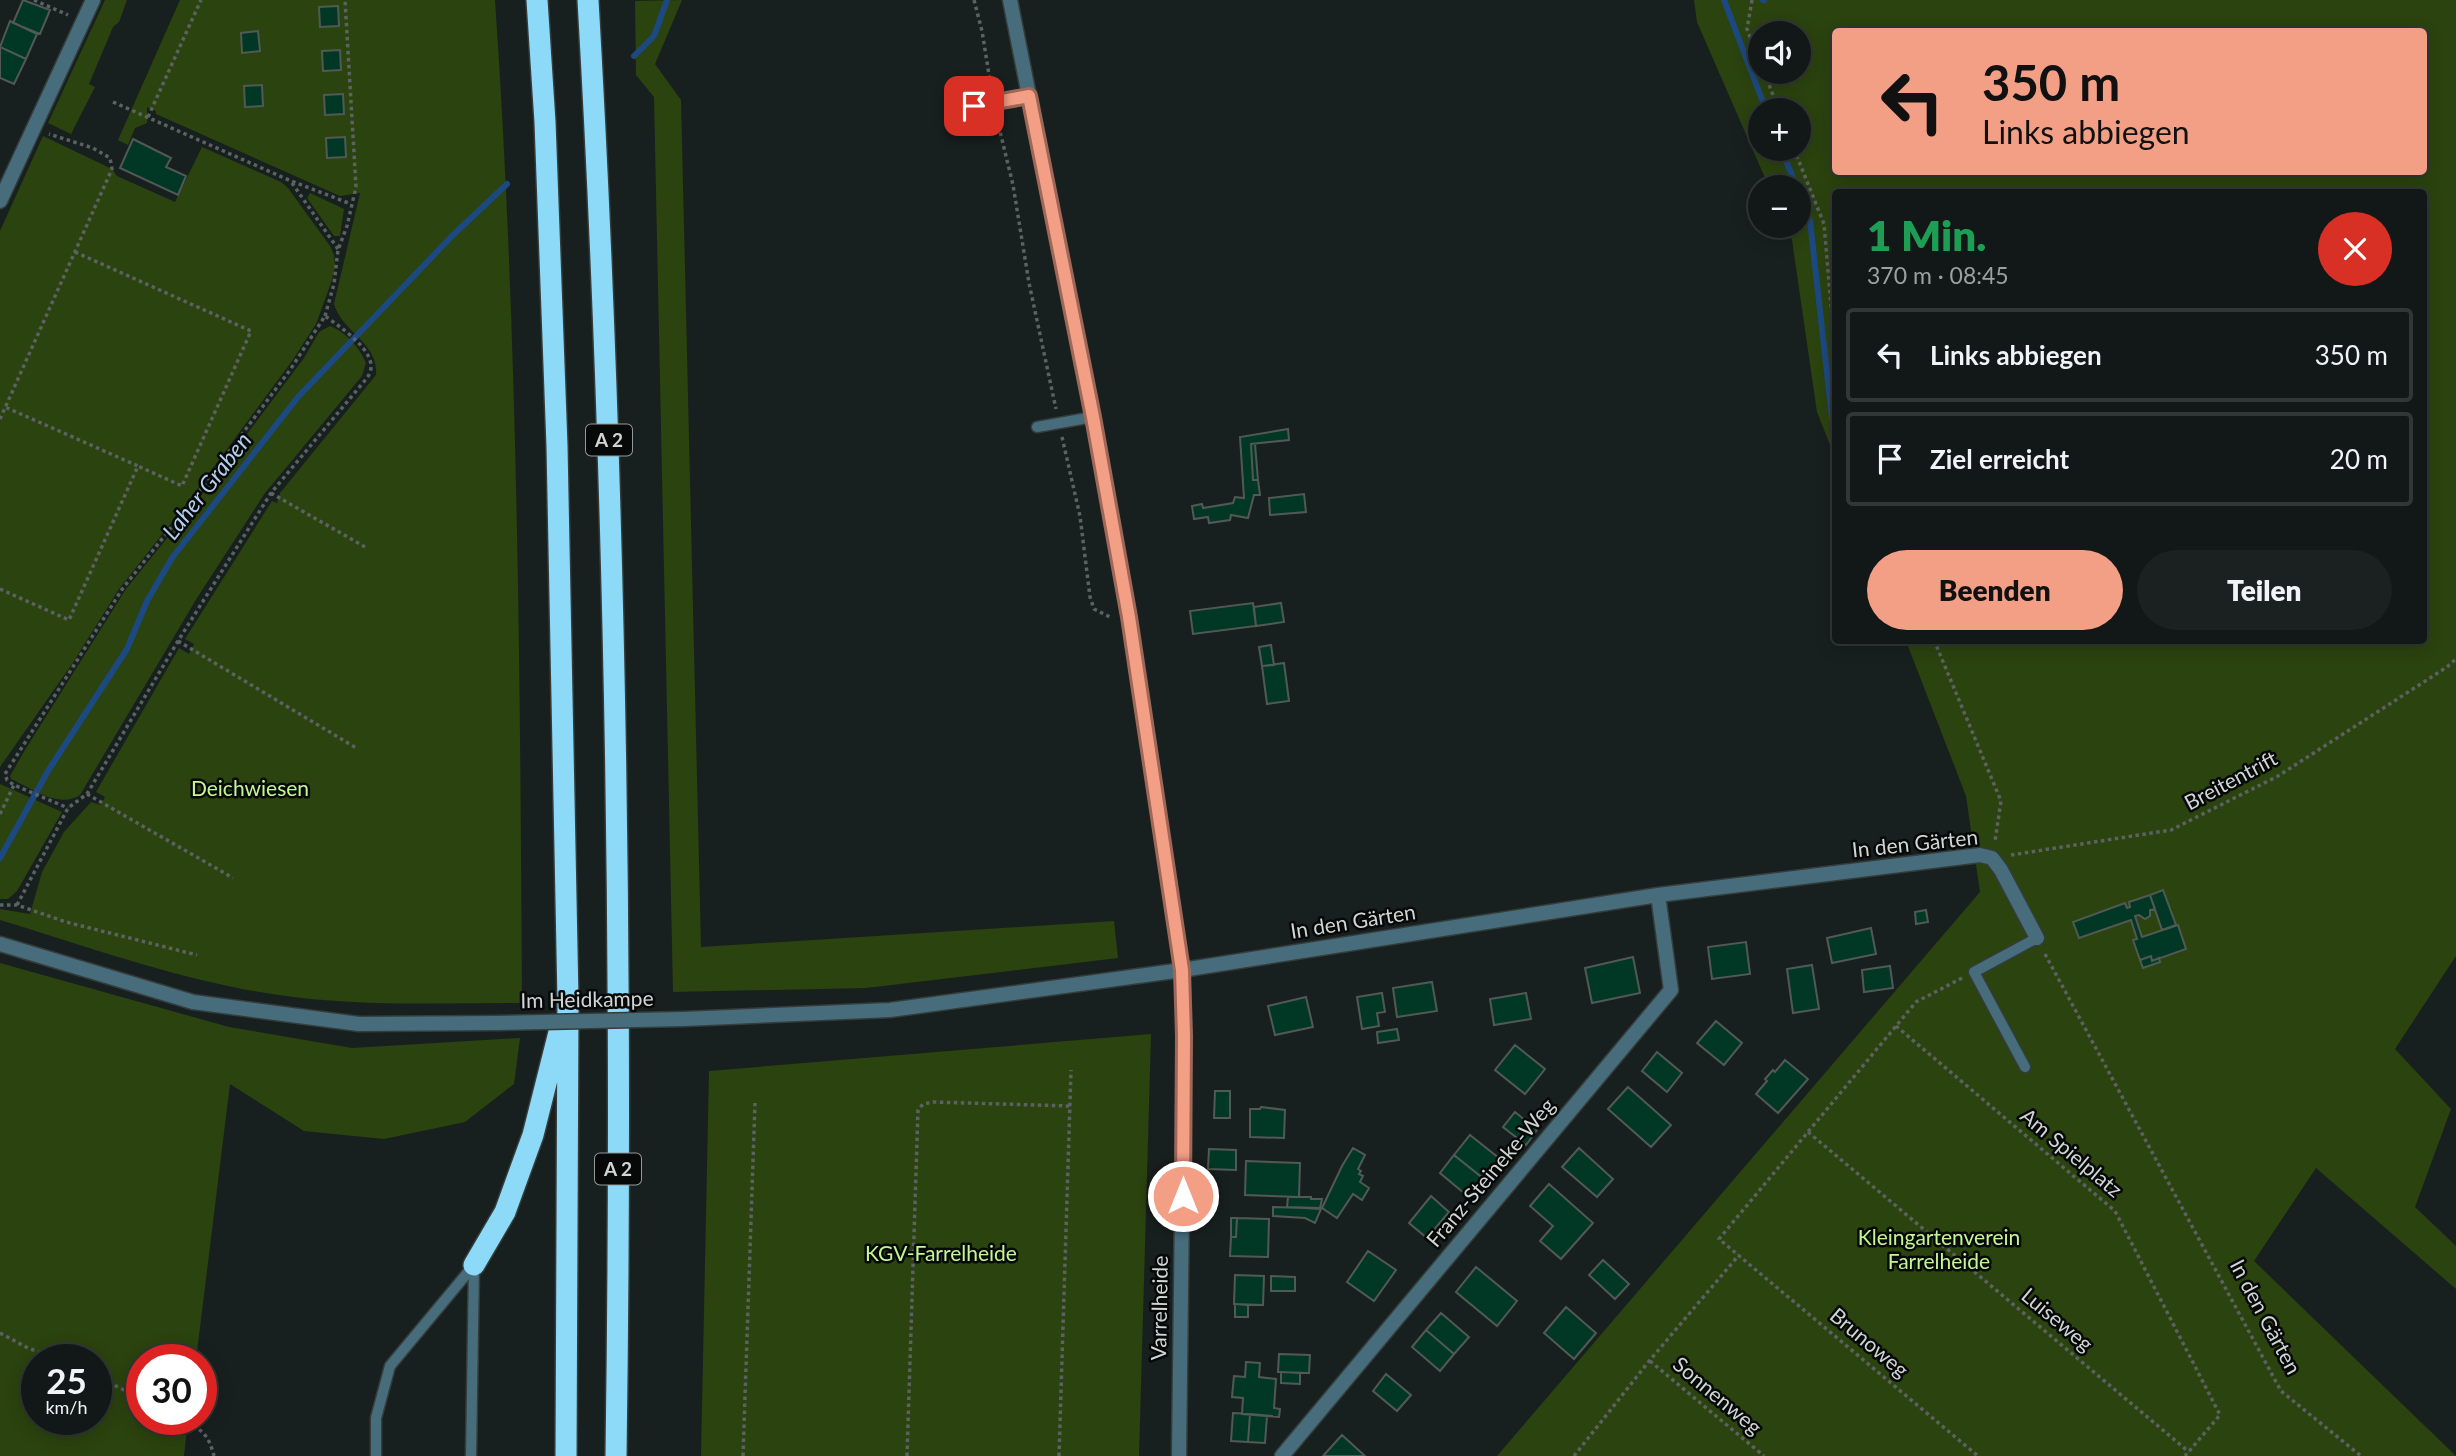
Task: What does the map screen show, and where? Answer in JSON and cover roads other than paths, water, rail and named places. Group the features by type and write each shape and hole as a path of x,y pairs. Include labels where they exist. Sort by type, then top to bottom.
{"highway":[{"name":"A 2","path":"537,0 545,122 557,446 568,1000 566,1456"},
{"name":"A 2","path":"588,0 609,448 617,825 616,1456"},
{"path":"474,1265 505,1212 533,1135 568,1000"}],"street":[{"path":"0,201 93,0"},
{"name":"Varrelheide","path":"1010,0 1093,417 1129,617 1182,970 1184,1036 1179,1456"},
{"name":"In den Gärten","path":"1182,970 1658,895 1980,855 1992,858 2001,870 2037,939"},
{"name":"Franz-Steineke-Weg","path":"1282,1456 1671,989 1658,895"},
{"name":"Im Heidkampe","path":"0,944 193,1002 359,1024 684,1019 890,1010 1182,970"}],"lane":[{"path":"974,106 1029,96"},
{"path":"1037,427 1093,417"},
{"path":"2025,1068 1974,972 2037,939"},
{"path":"376,1456 376,1418 390,1366 474,1265"},
{"path":"471,1456 474,1265"}],"waterway":[{"name":"Laher Graben","path":"634,56 654,36 667,0"},
{"path":"1724,0 1761,98"},
{"path":"1786,161 1792,175"},
{"name":"Laher Graben","path":"0,858 48,771 127,649 147,601 172,558 298,397 452,236 507,184"},
{"path":"1811,230 1832,418"}],"park label":[{"name":"Deichwiesen","path":"250,789"},
{"name":"Kleingartenverein Farrelheide","path":"1939,1250"},
{"name":"KGV-Farrelheide","path":"941,1254"}]}
